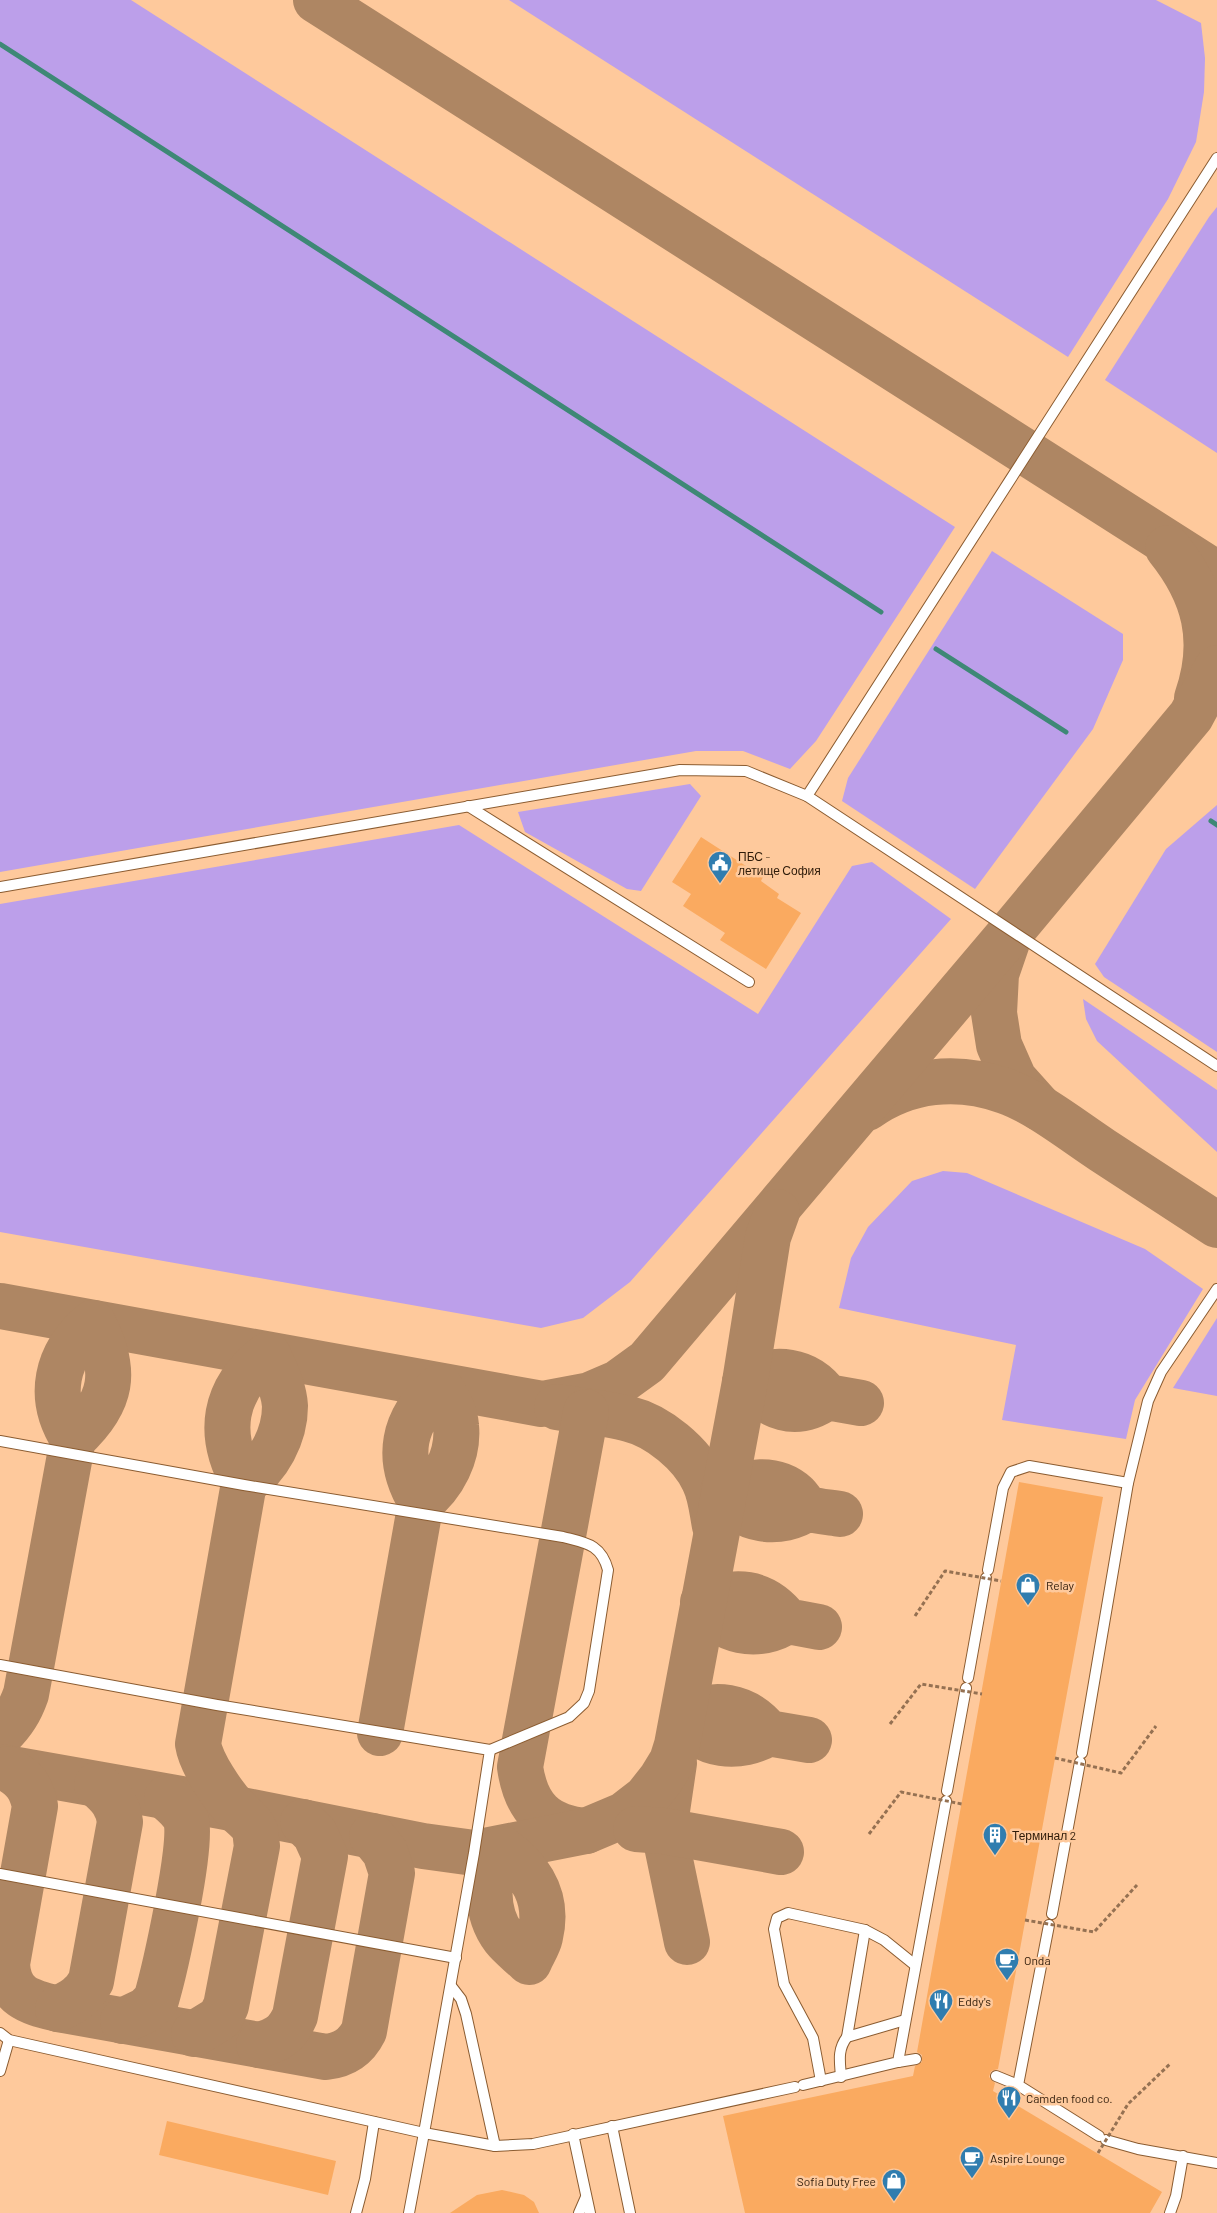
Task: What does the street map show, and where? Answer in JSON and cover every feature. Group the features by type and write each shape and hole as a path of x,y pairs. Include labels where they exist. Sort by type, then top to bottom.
{"lane":[{"path":"807,796 1217,158"},
{"path":"0,887 680,770 746,771 807,796 1217,1066"},
{"path":"468,806 749,982"},
{"path":"1052,1914 1128,1483 1148,1401 1161,1372 1217,1289"},
{"path":"0,1441 244,1485 563,1537 587,1543 598,1550 605,1559 608,1570 589,1692 584,1703 570,1717 490,1750 210,1704 0,1665"},
{"path":"898,2062 1003,1488 1012,1472 1029,1466 1128,1483"},
{"path":"409,2213 456,1958 490,1750"},
{"path":"0,1874 456,1958"},
{"path":"821,2081 813,2038 784,1984 774,1923 782,1915 788,1913 865,1930 880,1938 915,1965"},
{"path":"1018,2085 1050,1925"},
{"path":"842,2076 839,2053 842,2044 847,2038 865,1930"},
{"path":"451,1986 461,1999 466,2014 495,2146"},
{"path":"847,2038 905,2020"},
{"path":"0,2033 8,2040 424,2133 495,2146 533,2144 916,2059"},
{"path":"0,2071 8,2040"},
{"path":"996,2076 1018,2085 1102,2138 1138,2149 1217,2163"},
{"path":"356,2213 365,2179 374,2122"},
{"path":"612,2126 630,2213"},
{"path":"573,2134 590,2213"},
{"path":"1170,2213 1176,2196 1183,2156"},
{"path":"579,2213 586,2197"}],"path":[{"path":"915,1616 945,1572 1002,1581"},
{"path":"890,1724 921,1684 982,1694"},
{"path":"1055,1758 1121,1773 1156,1726"},
{"path":"869,1834 901,1792 962,1804"},
{"path":"1025,1920 1094,1932 1137,1885"},
{"path":"1098,2153 1128,2104 1171,2063"}],"shaded area":[{"path":"0,0 131,0 955,527 816,741 790,769 743,751 696,751 0,872"},
{"path":"509,0 1156,0 1201,23 1205,58 1204,92 1196,142 1168,199 1068,357"},
{"path":"1217,207 1217,453 1105,380"},
{"path":"992,551 1123,634 1123,660 1093,729 975,889 842,801 848,778"},
{"path":"690,784 701,796 641,891 627,889 525,832 518,812"},
{"path":"1217,805 1217,1052 1104,977 1095,964 1166,849"},
{"path":"459,825 758,1014 852,866 872,862 951,919 630,1282 583,1318 541,1328 0,1232 0,904"},
{"path":"1083,999 1217,1090 1217,1152 1097,1041 1086,1019"},
{"path":"943,1171 967,1173 1145,1249 1203,1289 1135,1400 1126,1439 1002,1420 1016,1345 839,1308 851,1258 868,1227 912,1181"},
{"path":"1217,1318 1217,1396 1173,1388"}],"building":[{"path":"701,837 763,877 761,881 779,894 777,898 801,913 766,969 720,940 725,933 683,906 691,894 672,882"},
{"name":"Терминал 2","path":"1019,1482 1103,1497 998,2069 991,2071 989,2077 995,2083 993,2091 1162,2192 1150,2213 745,2213 723,2116 913,2076 915,2066 922,2062 922,2055 917,2052"},
{"path":"167,2121 336,2161 328,2195 159,2155"},
{"path":"502,2190 524,2195 534,2202 539,2213 450,2213 477,2195"}],"waterway":[{"path":"0,44 881,612"},
{"path":"936,649 1066,732"},
{"path":"1211,821 1217,825"}],"taxiway":[{"path":"316,0 1217,574"},
{"path":"1168,548 1181,565 1191,583 1204,619 1206,657 1197,698"},
{"path":"0,1306 542,1404 590,1395 618,1383 647,1362 1011,932 1191,716 1217,668"},
{"path":"1008,939 996,974 994,1013 999,1045 1014,1079 1040,1108"},
{"path":"867,1108 899,1091 933,1082 969,1082 1005,1091 1042,1109 1217,1225"},
{"path":"0,1767 221,1806 423,1846 474,1853 586,1831 624,1815 646,1798 661,1779 672,1761 677,1745 745,1382 768,1237 777,1212"},
{"path":"0,1735 16,1716 26,1694 73,1439 60,1408 59,1377 63,1362 70,1348 93,1323 106,1356 107,1385 97,1412 73,1439"},
{"path":"194,2034 220,2018 226,2006 257,1846 254,1828 231,1804 219,1788 203,1760 198,1744 244,1483 235,1465 230,1447 227,1430 229,1413 233,1398 241,1382 268,1355 283,1393 285,1406 282,1428 268,1460 244,1483"},
{"path":"827,1397 804,1408 783,1408 764,1398 745,1382 767,1373 789,1373 800,1375 810,1380 827,1397 861,1403"},
{"path":"380,1733 421,1502 407,1470 406,1440 418,1412 427,1399 440,1387 454,1416 456,1426 455,1448 443,1478 421,1502"},
{"path":"557,1407 629,1419 651,1428 673,1442 699,1471 710,1497 715,1526"},
{"path":"586,1412 520,1767 527,1794 540,1813 559,1825 586,1831"},
{"path":"808,1508 786,1518 762,1518 740,1510 730,1502 723,1492 751,1483 770,1483 788,1489 810,1509 840,1514"},
{"path":"787,1621 765,1630 753,1632 741,1630 729,1627 719,1621 703,1602 727,1595 749,1595 769,1604 787,1621 819,1627"},
{"path":"768,1733 746,1742 722,1743 700,1735 690,1728 683,1718 705,1708 728,1708 750,1716 768,1733 809,1740"},
{"path":"674,1763 664,1831 687,1942"},
{"path":"8,1769 19,1776 26,1784 35,1806 7,1964 9,1975 12,1984 23,1997 38,2004 58,2009 326,2057 344,2052 357,2042 364,2031 392,1873 385,1852 372,1836"},
{"path":"58,2009 78,1998 91,1981 120,1822 113,1801 97,1785"},
{"path":"123,2021 146,2010 156,2000 177,1908 186,1853 186,1820 178,1808 167,1798"},
{"path":"259,2045 272,2041 285,2032 295,2016 325,1856 315,1834 303,1822"},
{"path":"636,1829 664,1831 781,1852"},
{"path":"502,1849 530,1876 540,1898 542,1910 540,1937 529,1962 504,1938 493,1917 489,1894 490,1882 492,1870 502,1849"}],"place":[{"name":"ПБС - летище София","path":"720,884"},
{"name":"Relay","path":"1028,1606"},
{"name":"Терминал 2","path":"995,1856"},
{"name":"Onda","path":"1007,1981"},
{"name":"Eddy's","path":"941,2022"},
{"name":"Camden food co.","path":"1009,2119"},
{"name":"Aspire Lounge","path":"972,2179"},
{"name":"Sofia Duty Free","path":"894,2202"}]}
